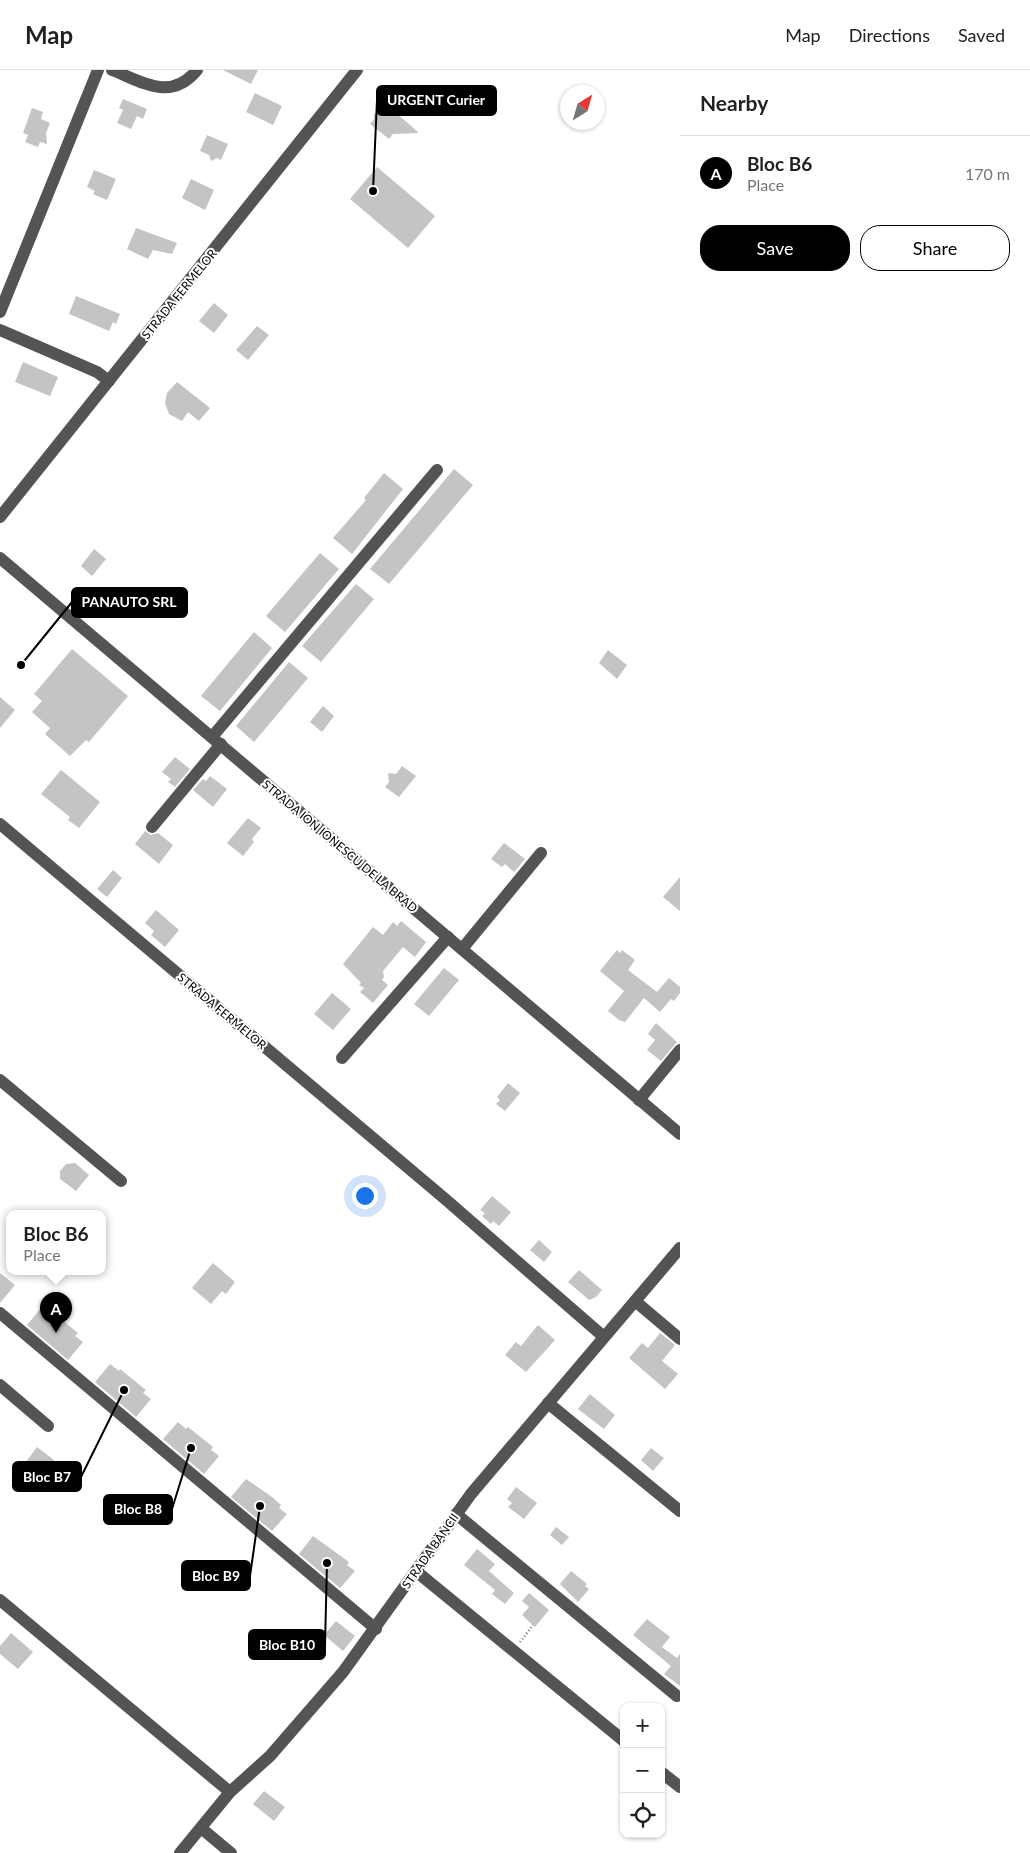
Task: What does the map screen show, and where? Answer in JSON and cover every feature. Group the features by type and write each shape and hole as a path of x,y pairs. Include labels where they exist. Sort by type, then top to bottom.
{"street":[{"path":"0,312 98,70"},
{"path":"112,70 162,89 180,85 197,70"},
{"name":"STRADA FERMELOR","path":"0,517 357,70"},
{"path":"0,330 97,372 109,381"},
{"path":"152,827 217,741 437,470"},
{"name":"STRADA ION IONESCU DE LA BRAD","path":"0,558 680,1134"},
{"name":"STRADA FERMELOR","path":"0,824 444,1198 604,1337"},
{"path":"462,949 541,853"},
{"path":"342,1058 448,937"},
{"path":"639,1100 680,1050"},
{"path":"0,1080 121,1180"},
{"name":"STRADA BĂNCII","path":"180,1853 230,1792 270,1756 343,1672 417,1572 456,1514 680,1248"},
{"path":"635,1301 680,1339"},
{"path":"0,1314 376,1629"},
{"path":"0,1385 48,1426"},
{"path":"548,1403 680,1511"},
{"path":"456,1514 677,1696"},
{"path":"417,1572 620,1738"},
{"path":"0,1600 230,1792"},
{"path":"665,1775 680,1787"},
{"path":"200,1828 231,1853"}],"path":[{"path":"518,1645 534,1625"}],"building":[{"path":"223,70 258,70 251,84"},
{"path":"255,93 282,106 273,125 246,112"},
{"path":"123,99 147,109 143,119 137,116 131,129 117,123 123,110 119,108"},
{"path":"387,106 419,133 393,134 389,139 370,124 374,119 374,114 381,114"},
{"path":"32,108 43,112 41,119 50,123 46,133 47,144 40,142 38,147 25,142 28,135 23,133"},
{"path":"207,135 228,144 221,160 217,158 211,161 209,155 200,151"},
{"path":"377,167 435,216 408,248 350,199"},
{"path":"94,170 116,179 107,200 93,194 95,191 87,187"},
{"path":"191,179 214,190 205,210 182,198"},
{"path":"136,228 177,243 172,254 153,250 148,259 127,249"},
{"path":"76,296 120,314 116,324 113,322 109,331 69,314"},
{"path":"214,303 228,315 214,333 199,321"},
{"path":"257,326 269,335 248,360 236,350"},
{"path":"23,362 58,377 50,396 15,382"},
{"path":"177,382 210,408 199,421 188,412 182,421 169,414 165,403 167,393"},
{"path":"454,469 473,485 389,584 370,569"},
{"path":"384,473 403,489 352,554 333,538 366,500 364,498"},
{"path":"94,549 106,559 92,576 81,566"},
{"path":"320,553 339,569 285,632 266,616"},
{"path":"356,584 374,599 321,662 302,646"},
{"path":"254,632 272,648 220,711 201,696"},
{"path":"72,649 128,696 89,742 86,740 70,756 45,734 50,728 32,712 42,701 34,694"},
{"path":"608,650 627,665 617,679 599,663"},
{"path":"289,662 308,678 254,742 236,726"},
{"path":"0,697 15,710 0,728"},
{"path":"323,706 334,716 322,732 310,722"},
{"path":"175,757 190,769 175,787 168,782 171,779 162,772"},
{"path":"402,766 416,776 399,797 385,787 389,782 388,773 396,774"},
{"path":"61,770 100,802 79,828 68,820 70,817 41,794"},
{"path":"210,776 227,789 213,807 193,790 203,779 206,781"},
{"path":"248,818 261,828 252,839 254,842 243,856 227,843"},
{"path":"145,831 151,835 158,833 173,845 159,864 135,844"},
{"path":"504,843 525,859 514,872 505,864 502,867 491,859"},
{"path":"113,870 122,878 107,897 97,889"},
{"path":"680,877 680,911 663,897"},
{"path":"156,910 179,930 165,947 151,935 154,931 145,923"},
{"path":"401,921 426,942 415,957 403,947 383,971 384,977 382,980 388,985 373,1003 360,992 364,988 359,985 361,983 343,964 373,927 383,935 393,922 397,926"},
{"path":"617,950 620,953 622,950 635,960 628,970 657,992 669,978 680,987 680,993 674,1001 671,999 660,1012 644,998 625,1022 619,1020 608,1011 624,991 600,971"},
{"path":"444,968 459,980 429,1016 414,1004"},
{"path":"332,993 351,1009 333,1030 314,1014"},
{"path":"656,1023 677,1042 661,1061 647,1050 655,1040 648,1034"},
{"path":"508,1083 520,1093 505,1111 496,1104 500,1100 497,1097"},
{"path":"75,1163 89,1175 76,1191 60,1179 60,1171 66,1164"},
{"path":"492,1196 511,1212 499,1226 493,1221 491,1224 482,1216 485,1213 480,1210"},
{"path":"539,1240 552,1252 544,1262 530,1250"},
{"path":"213,1263 235,1282 226,1294 222,1291 211,1304 192,1288"},
{"path":"579,1270 602,1290 596,1297 589,1300 568,1282"},
{"path":"0,1273 15,1285 0,1303"},
{"path":"42,1307 51,1314 52,1312 78,1333 75,1336 83,1342 68,1360 27,1325"},
{"path":"538,1325 555,1340 526,1372 505,1355 516,1342 521,1346"},
{"path":"660,1333 675,1345 662,1361 678,1374 665,1389 629,1358 642,1343 648,1348"},
{"path":"110,1364 119,1371 120,1369 146,1390 143,1393 151,1399 136,1417 95,1382"},
{"path":"590,1394 615,1415 604,1429 578,1409"},
{"path":"178,1422 186,1429 188,1427 213,1447 211,1450 219,1456 204,1474 163,1439"},
{"path":"37,1447 54,1460 43,1475 26,1462"},
{"path":"651,1448 664,1458 653,1471 641,1460"},
{"path":"246,1479 272,1497 281,1505 279,1508 287,1514 272,1531 231,1497"},
{"path":"516,1487 537,1503 524,1519 508,1507 512,1503 507,1499"},
{"path":"556,1527 569,1537 562,1545 550,1535"},
{"path":"313,1536 349,1562 347,1565 355,1571 340,1588 299,1554"},
{"path":"477,1549 495,1564 489,1571 514,1593 505,1604 492,1594 495,1590 464,1565"},
{"path":"571,1571 587,1584 585,1586 589,1589 578,1602 560,1584"},
{"path":"529,1593 549,1610 535,1627 522,1615 529,1607 522,1601"},
{"path":"647,1619 670,1637 662,1647 677,1658 680,1654 680,1686 664,1674 671,1666 633,1635"},
{"path":"336,1621 355,1636 343,1651 324,1635"},
{"path":"11,1633 33,1652 18,1669 0,1654 0,1646"},
{"path":"264,1791 285,1807 274,1821 253,1804"}],"place":[{"name":"URGENT Curier","path":"373,191"},
{"name":"PANAUTO SRL","path":"21,665"},
{"name":"Bloc B6","path":"56,1333"},
{"name":"Bloc B7","path":"124,1390"},
{"name":"Bloc B8","path":"191,1448"},
{"name":"Bloc B9","path":"260,1506"},
{"name":"Bloc B10","path":"327,1563"}]}
